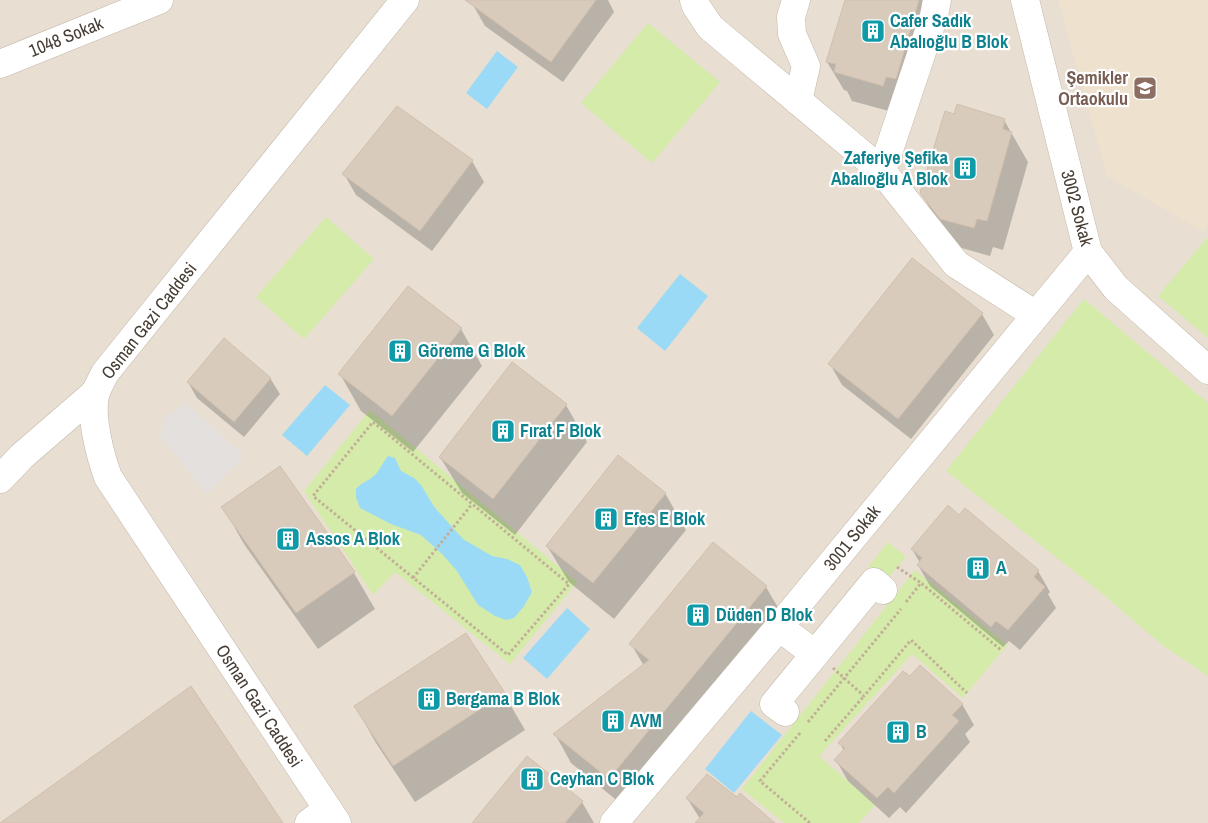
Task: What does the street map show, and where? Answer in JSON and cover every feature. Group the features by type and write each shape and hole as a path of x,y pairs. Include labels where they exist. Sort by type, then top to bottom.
{"street":[{"name":"1048 Sokak","path":"0,64 160,0"},
{"name":"Osman Gazi Caddesi","path":"325,818 108,477 96,430 94,409 96,392 105,373 405,0"},
{"path":"694,0 710,28 882,171 956,264 1036,315"},
{"path":"796,0 791,17 792,34 806,66 798,101"},
{"path":"882,171 934,16 937,0"},
{"name":"3002 Sokak","path":"1025,0 1088,252 1116,288 1208,370"},
{"name":"3001 Sokak","path":"614,823 779,627 1088,252"},
{"path":"0,479 22,456 96,392"},
{"path":"785,712 774,704 874,582 883,590"},
{"path":"779,627 815,654"}],"path":[{"path":"373,422 472,504 569,584 508,655 313,496 373,422"},
{"path":"413,578 472,504"},
{"path":"898,567 1001,650"},
{"path":"810,823 760,781 921,584"},
{"path":"825,742 911,640 967,693"},
{"path":"845,678 864,696"}],"shaded area":[{"path":"0,0 1208,0 1208,823 0,823"},
{"name":"Şemikler Ortaokulu","path":"1058,0 1208,0 1208,226 1204,232 1107,176"},
{"path":"186,403 244,456 207,494 160,436 164,419"}],"green space":[{"path":"648,23 720,82 652,163 581,103"},
{"path":"326,217 374,259 304,339 256,297"},
{"path":"1208,237 1208,338 1158,296"},
{"path":"1084,299 1208,403 1208,676 1161,644 1098,590 946,471"},
{"path":"370,410 577,582 510,664 395,572 373,595 304,491"},
{"path":"888,542 906,557 886,580 868,567"},
{"path":"915,570 1007,645 963,698 912,654 819,756 875,805 859,823 784,823 742,789"}],"water":[{"path":"497,51 518,67 487,109 466,93"},
{"path":"680,274 708,296 665,351 637,328"},
{"path":"325,385 350,405 307,456 282,435"},
{"path":"388,456 395,458 401,471 414,478 421,485 435,508 463,539 492,556 507,559 520,565 527,577 532,592 514,618 506,620 495,616 478,605 457,571 421,535 391,524 360,508 356,497 356,489 376,474"},
{"path":"567,608 590,629 547,679 523,658"},
{"path":"751,711 782,735 734,793 705,769"}],"building":[{"path":"465,0 596,0 551,62"},
{"name":"Cafer Sadık Abalıoğlu B Blok","path":"845,0 919,0 896,79 886,77 883,86 834,72 836,64 826,62"},
{"name":"Zaferiye Şefika Abalıoğlu A Blok","path":"957,104 1005,119 1003,129 1012,132 987,221 977,219 974,228 940,219 920,193 945,111 954,114"},
{"path":"397,106 473,160 420,231 342,174"},
{"path":"912,258 983,313 898,419 828,364"},
{"name":"Göreme G Blok","path":"408,286 462,328 392,416 338,374"},
{"path":"224,338 271,378 234,422 187,382"},
{"name":"Fırat F Blok","path":"512,362 567,404 493,499 439,457"},
{"name":"Efes E Blok","path":"618,455 666,493 593,583 546,546"},
{"name":"Assos A Blok","path":"280,466 355,572 296,613 221,507"},
{"name":"A","path":"948,505 959,515 965,508 1039,570 1034,577 1045,587 1008,630 996,621 991,627 917,565 922,558 911,549"},
{"path":"713,542 767,586 609,779 553,734 649,660 629,644"},
{"name":"Bergama B Blok","path":"466,633 505,693 393,766 354,706"},
{"name":"B","path":"920,665 963,704 952,715 959,721 894,793 888,787 877,798 834,760 845,748 838,743 903,671 910,676"},
{"path":"191,686 283,823 0,823"},
{"name":"Ceyhan C Blok","path":"527,756 583,801 565,823 472,823"},
{"path":"707,774 737,797 740,793 775,823 695,823 704,813 686,798"}],"place":[{"name":"Cafer Sadık Abalıoğlu B Blok","path":"873,31"},
{"name":"Şemikler Ortaokulu","path":"1145,88"},
{"name":"Zaferiye Şefika Abalıoğlu A Blok","path":"965,168"},
{"name":"Göreme G Blok","path":"400,351"},
{"name":"Fırat F Blok","path":"503,431"},
{"name":"Efes E Blok","path":"606,519"},
{"name":"Assos A Blok","path":"288,539"},
{"name":"A","path":"978,568"},
{"name":"Düden D Blok","path":"698,615"},
{"name":"Bergama B Blok","path":"429,699"},
{"name":"AVM","path":"613,721"},
{"name":"B","path":"898,732"},
{"name":"Ceyhan C Blok","path":"532,779"}]}
